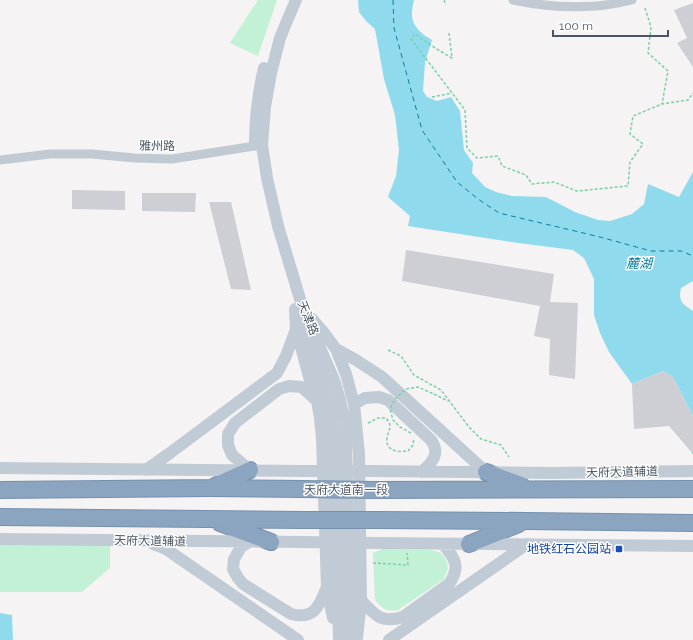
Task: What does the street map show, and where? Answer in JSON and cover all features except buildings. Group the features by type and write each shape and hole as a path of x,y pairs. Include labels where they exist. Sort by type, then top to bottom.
{"highway":[{"path":"211,488 250,470"},
{"path":"486,472 532,489"},
{"path":"667,489 693,481"},
{"name":"天府大道南一段","path":"0,490 211,488 376,490 693,489"},
{"path":"0,517 693,523"},
{"path":"211,519 271,542"},
{"path":"469,544 527,521"},
{"path":"667,523 693,531"}],"street":[{"name":"天津路","path":"288,0 271,40 260,86 256,117 258,146 267,178 290,281 318,366 331,412 334,440 339,640"},
{"name":"天津路","path":"258,146 272,67 280,38 296,0"},
{"path":"513,0 541,5 585,7 632,0"},
{"name":"雅州路","path":"0,160 50,154 92,154 135,158 172,159 258,146"},
{"name":"天津路","path":"299,309 312,329 327,360 340,400 344,419 346,441 351,640"},
{"path":"146,470 277,374 286,356 296,328 299,309"},
{"path":"299,309 324,333 336,350 346,374 354,404 359,454 362,600 356,640"},
{"path":"296,328 317,401 320,418 327,587 339,640"},
{"path":"336,350 356,360 382,377 486,472"},
{"path":"250,470 232,455 228,445 228,434 235,423 279,389 289,386 302,387 317,401"},
{"path":"354,404 365,398 378,397 388,400 431,440 435,445 436,452 432,462 422,472"},
{"path":"0,468 250,470"},
{"name":"天府大道辅道","path":"250,470 552,473 693,471"},
{"name":"天府大道辅道","path":"0,540 693,546"},
{"path":"142,541 166,549 298,640"},
{"path":"250,542 241,547 234,559 233,569 238,578 243,584 292,614 299,616 308,615 315,610 327,587"},
{"path":"362,600 374,613 380,617 394,619 403,616 449,584 454,576 456,566 454,559 443,544"},
{"path":"389,640 526,544"}],"path":[{"path":"444,0 446,5"},
{"path":"645,8 651,27 648,53 668,71 662,104"},
{"path":"449,33 452,58 415,34 411,38 464,110 467,148 476,158 498,156 502,166 526,175 532,184 554,182 577,191 628,186 630,162 643,144 630,134 633,116 662,104 688,100 693,93"},
{"path":"432,97 452,93"},
{"path":"388,350 401,356 414,375 441,390 469,427 482,439 501,445 509,457"},
{"path":"368,423 378,418 386,418 390,424 390,432 387,439 388,446 392,450 400,452 408,451 413,445 414,439 411,433 400,427 393,420 390,409 395,399 406,389 418,387 450,402"},
{"path":"374,563 408,565 407,549"}],"green space":[{"path":"258,0 277,0 258,56 230,43"},
{"path":"0,544 110,545 110,568 82,592 0,592"},
{"path":"382,549 431,550 439,552 444,556 448,569 444,579 398,610 390,611 383,608 375,600 373,553"}],"water":[{"name":"麓湖","path":"358,0 414,0 412,11 413,22 421,32 432,40 425,62 423,91 427,97 437,101 451,97 460,111 464,150 473,163 472,173 485,187 496,192 512,196 546,197 575,212 598,220 610,221 632,214 644,204 648,184 679,197 693,172 693,281 681,288 680,297 682,302 693,311 693,416 673,377 663,371 632,384 609,352 600,333 594,315 594,279 584,258 573,250 408,226 410,216 388,197 396,176 399,150 395,115 384,79 375,29 359,12"},
{"path":"0,613 12,615 13,640 0,640"}],"ferry route":[{"path":"393,0 394,28 422,130 457,182 478,199 499,213 600,237 651,251 681,251 693,256"}],"place":[{"name":"地铁红石公园站","path":"619,549"}]}
